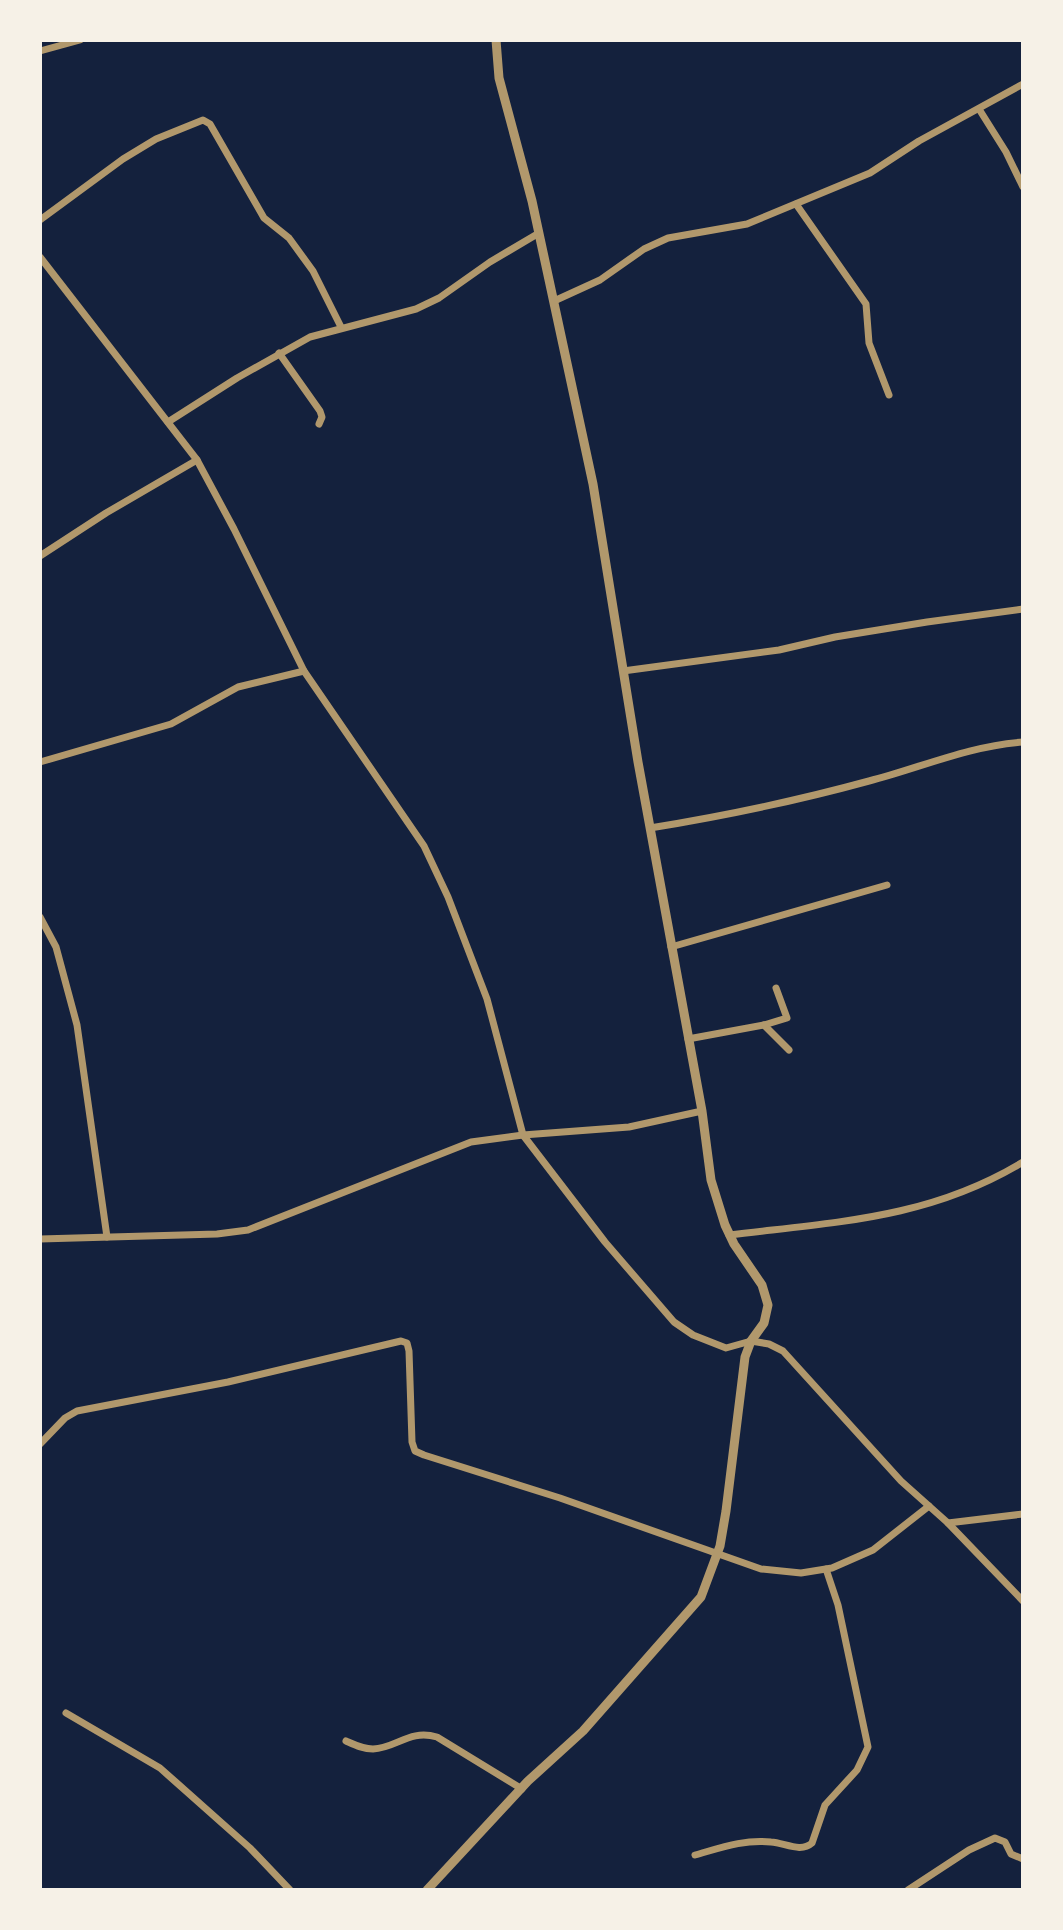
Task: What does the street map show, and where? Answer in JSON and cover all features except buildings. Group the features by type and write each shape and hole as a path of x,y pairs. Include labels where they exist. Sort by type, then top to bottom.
{"street":[{"path":"40,51 80,40"},
{"path":"428,1890 522,1789 583,1731 692,1610 709,1581 718,1552 733,1470 742,1371 751,1341 764,1324 768,1305 762,1285 729,1235 711,1180 702,1111 650,828 593,484 539,233 499,78 496,40"},
{"path":"554,301 600,279 644,249 668,237 747,224 870,173 919,141 1023,83"},
{"path":"979,109 1006,152 1023,187"},
{"path":"40,220 123,159 156,139 203,120 210,124 264,218 289,238 313,271 341,327"},
{"path":"796,204 866,304 869,343 889,395"},
{"path":"169,422 279,353 310,337 416,309 439,298 490,262 539,233"},
{"path":"40,257 197,460 304,671 424,846 437,871 487,999 523,1135 605,1242 674,1322 701,1339 726,1348 751,1341 769,1344 783,1351 901,1481 948,1523 1023,1601"},
{"path":"279,353 320,411 322,417 319,424"},
{"path":"40,556 106,513 197,460"},
{"path":"623,671 779,650 835,637 914,624 1023,610"},
{"path":"40,762 171,724 239,687 304,671"},
{"path":"650,828 761,809 900,773 956,754 999,744 1023,742"},
{"path":"671,947 887,885"},
{"path":"40,917 56,947 77,1025 107,1237"},
{"path":"688,1039 787,1018 776,988"},
{"path":"764,1025 789,1050"},
{"path":"40,1239 217,1234 248,1230 471,1142 629,1126 702,1111"},
{"path":"729,1235 898,1213 956,1195 1023,1162"},
{"path":"40,1444 65,1418 77,1411 228,1382 401,1341 407,1343 409,1351 412,1442 415,1451 718,1552 761,1569 801,1573 826,1569 873,1550 929,1506"},
{"path":"948,1523 1023,1514"},
{"path":"695,1854 744,1841 808,1847 812,1843 825,1805 857,1770 863,1759 867,1747 863,1717 838,1605 826,1569"},
{"path":"66,1713 160,1768 250,1848 290,1890"},
{"path":"346,1741 362,1748 376,1749 425,1733 437,1737 522,1789"},
{"path":"908,1890 969,1850 995,1838 1004,1842 1011,1854 1023,1859"}]}
